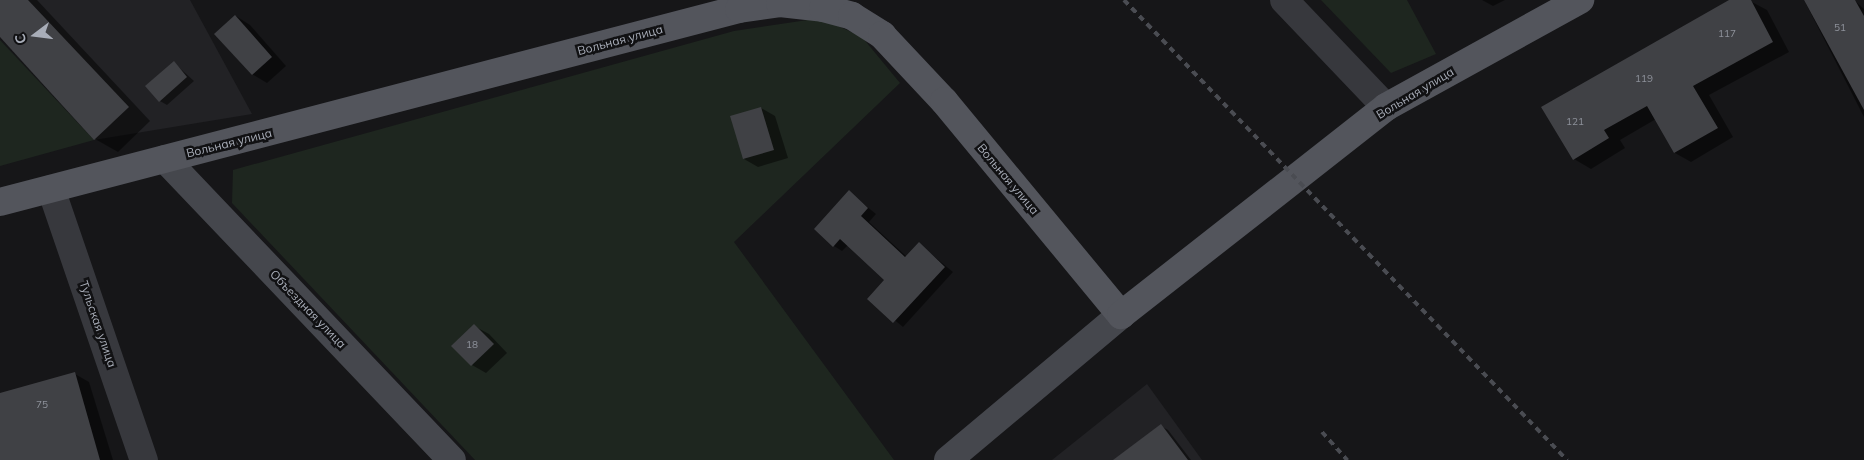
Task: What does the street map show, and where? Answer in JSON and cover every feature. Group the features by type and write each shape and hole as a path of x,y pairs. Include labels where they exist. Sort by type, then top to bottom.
{"main road":[{"name":"Вольная улица","path":"0,202 739,8 780,3 823,8 852,16 882,35 944,101 1121,315 1386,107 1580,0"}],"street":[{"path":"1284,0 1386,107"},
{"name":"Объездная улица","path":"165,159 452,460"},
{"name":"Тульская улица","path":"51,189 144,460"},
{"name":"Вольная улица","path":"948,460 1121,315"}],"shaded area":[{"path":"0,0 190,0 252,114 94,140 0,37"},
{"path":"1321,0 1407,0 1436,54 1391,73"},
{"path":"821,18 862,37 900,83 734,242 894,460 475,460 232,203 233,170 734,31"},
{"path":"0,40 94,140 0,166"},
{"path":"1147,384 1202,460 1052,460"}],"building":[{"path":"0,0 28,0 129,107 94,140 0,37"},
{"path":"1729,0 1751,0 1773,42 1693,86 1718,128 1674,153 1647,106 1604,130 1609,138 1573,160 1541,107"},
{"path":"1804,0 1855,0 1864,16 1864,110"},
{"path":"235,15 272,57 252,75 214,34"},
{"path":"174,61 187,77 159,102 145,86"},
{"path":"761,107 774,150 743,159 730,116"},
{"path":"849,190 868,208 861,216 905,257 919,242 945,267 893,323 867,299 884,280 840,239 833,247 814,229"},
{"path":"474,324 494,344 471,366 451,346"},
{"path":"75,372 100,460 0,460 0,393"},
{"path":"1161,424 1188,460 1113,460"}],"railway":[{"path":"1124,0 1567,460"},
{"path":"1322,432 1347,460"}]}
